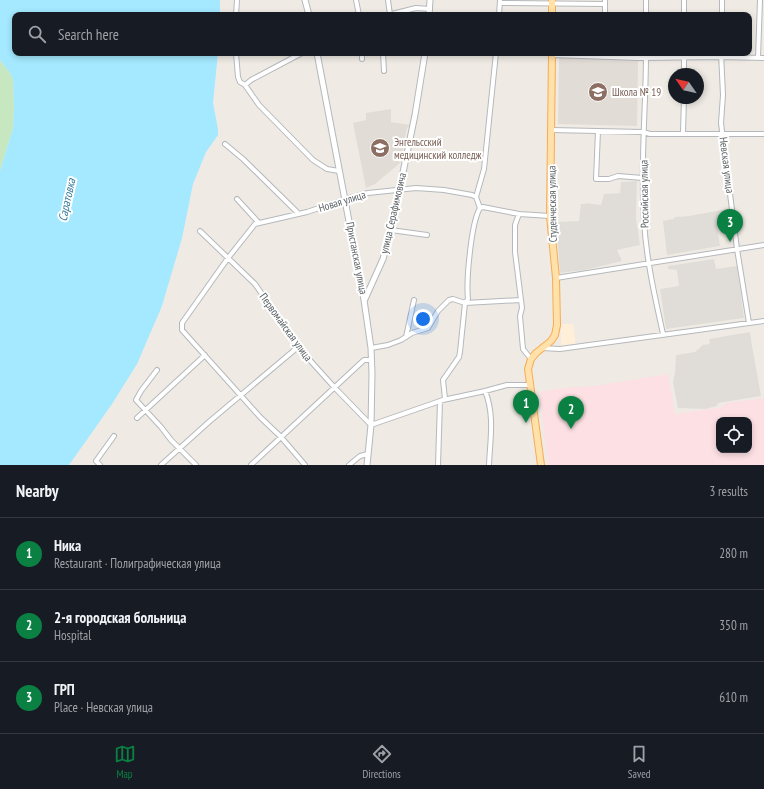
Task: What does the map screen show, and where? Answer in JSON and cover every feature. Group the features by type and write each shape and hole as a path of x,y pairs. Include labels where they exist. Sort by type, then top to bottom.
{"main road":[{"name":"Студенческая улица","path":"531,359 551,341 556,330 556,278 550,216 552,56"},
{"path":"531,359 528,369 541,465"}],"street":[{"path":"236,12 237,0"},
{"path":"305,0 308,12"},
{"path":"356,0 358,12"},
{"path":"388,0 389,12"},
{"path":"430,0 430,12"},
{"path":"646,0 646,12"},
{"path":"684,0 684,12"},
{"path":"722,0 722,12"},
{"path":"758,58 760,0"},
{"path":"499,12 500,2 605,2"},
{"path":"401,12 416,8 430,9"},
{"path":"236,56 238,77 240,82 245,85 259,105 314,160 327,169 339,171"},
{"path":"245,85 251,80 296,56"},
{"name":"Пристанская улица","path":"317,56 339,171 346,199 371,348 371,425 367,465"},
{"path":"383,56 384,71"},
{"name":"улица Серафимовича","path":"364,300 383,259 391,230 415,115 425,56"},
{"path":"445,399 443,380 460,352 465,303 468,299 467,287 473,235 480,208 476,197 484,169 496,56"},
{"name":"Российская улица","path":"646,56 643,132 644,220 648,263 663,334"},
{"path":"659,56 684,58 709,56"},
{"name":"Невская улица","path":"721,56 723,95 721,123 737,249 749,323"},
{"path":"733,56 764,58"},
{"path":"684,58 684,68"},
{"path":"683,133 684,104"},
{"path":"551,130 643,132 650,134 764,134"},
{"path":"598,131 596,179 609,179 618,176 643,178"},
{"path":"225,144 243,159 298,213"},
{"name":"Новая улица","path":"259,223 307,212 368,193 399,189 416,188 444,190 476,197"},
{"path":"237,199 259,223 252,228 228,258 182,323 182,330 305,465"},
{"path":"480,208 483,207 519,214 550,216"},
{"path":"519,214 515,225 515,252 522,308 520,316 523,349 531,359"},
{"name":"Первомайская улица","path":"200,230 255,284 298,347 371,425"},
{"path":"391,230 427,235"},
{"path":"556,278 764,245"},
{"path":"371,348 388,345 412,333 428,328 438,311 449,300 453,299 465,303 521,300"},
{"path":"406,337 414,300"},
{"path":"542,348 560,349 764,321"},
{"path":"160,465 241,394 298,347"},
{"path":"137,418 206,355"},
{"path":"251,465 364,360 372,360"},
{"path":"156,370 136,400 171,440 196,465"},
{"path":"371,425 445,399 506,385 531,385"},
{"path":"485,391 490,402 492,423 489,465"},
{"path":"438,465 440,401"},
{"path":"100,465 96,461 114,436"},
{"path":"349,465 360,456 368,454"}],"shaded area":[{"name":"Школа № 19","path":"559,58 638,60 637,126 558,124"},
{"name":"Энгельсский медицинский колледж","path":"391,109 391,122 410,125 407,128 401,159 399,161 400,163 375,184 366,188 353,123 366,120 366,113"},
{"path":"637,181 636,218 640,245 617,250 622,261 585,270 560,273 556,222 579,221 581,204 586,203 601,205 604,194 620,193 621,182"},
{"path":"728,209 730,224 717,226 720,246 667,255 663,221 673,219 675,217"},
{"path":"714,259 716,269 737,266 744,318 666,329 660,289 679,286 677,270 668,269 668,266"},
{"path":"561,324 573,324 576,346 561,348"},
{"path":"750,332 761,396 718,403 717,406 705,409 678,408 673,382 676,355 695,352 703,345 710,344 709,339"},
{"path":"668,374 675,414 722,407 727,403 764,398 764,465 548,465 539,392 561,388 594,386"}],"green space":[{"path":"0,60 10,73 13,80 14,109 13,128 0,171"}],"water":[{"name":"Саратовка","path":"0,0 220,0 220,12 12,12 12,56 218,56 213,103 218,135 206,152 193,184 182,238 162,306 137,364 112,404 69,465 0,465 0,171 13,128 14,109 13,80 10,73 0,60"}],"place":[{"name":"Школа № 19","path":"598,92"},
{"name":"Энгельсский медицинский колледж","path":"380,148"},
{"name":"ГРП","path":"730,242"},
{"name":"Ника","path":"526,423"},
{"name":"2-я городская больница","path":"571,429"}]}
